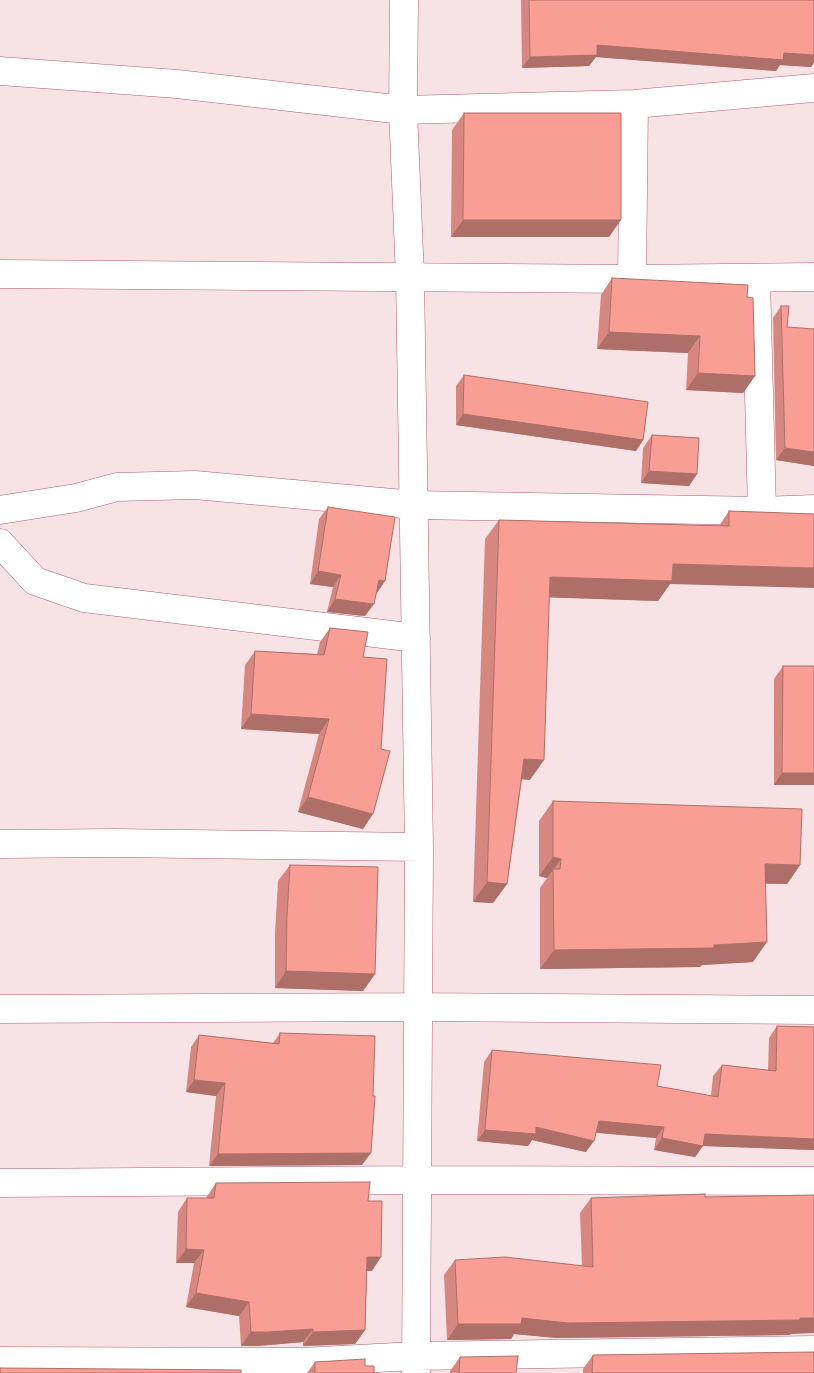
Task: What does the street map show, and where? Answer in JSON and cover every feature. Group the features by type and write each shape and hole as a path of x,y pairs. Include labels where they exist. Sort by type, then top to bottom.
{"street":[{"path":"404,0 403,110 410,278 418,847 418,1180 415,1364"},
{"path":"0,71 177,84 403,110 634,104 814,88"},
{"path":"632,279 634,104"},
{"path":"0,274 410,278 814,278"},
{"path":"756,278 762,511"},
{"path":"0,510 76,498 117,487 194,485 414,505 762,511 814,509"},
{"path":"0,544 35,581 84,598 416,638"},
{"path":"0,844 114,843 418,847"},
{"path":"0,1009 417,1007 814,1010"},
{"path":"0,1183 418,1180 814,1181"},
{"path":"0,1361 415,1364 814,1350"}],"building":[{"path":"529,0 814,0 814,55 784,53 783,60 597,45 597,55 530,57"},
{"path":"464,113 621,113 621,220 463,220"},
{"path":"612,278 748,285 747,297 753,298 755,376 698,373 700,336 609,332"},
{"path":"781,306 789,306 787,327 814,329 814,452 785,448"},
{"path":"464,375 648,402 643,440 463,414"},
{"path":"652,435 699,438 697,474 649,471"},
{"path":"328,507 395,517 385,581 379,580 374,604 335,599 341,575 318,571"},
{"path":"729,511 814,514 814,568 673,564 672,581 550,577 544,760 524,759 507,884 487,882 499,520 729,526"},
{"path":"330,628 368,632 363,657 387,659 381,749 390,751 373,814 308,797 329,719 251,714 255,651 324,655"},
{"path":"783,666 814,666 814,773 782,773"},
{"path":"553,801 802,809 800,865 765,864 767,942 714,945 714,948 554,950 553,869 560,869 561,859 553,857"},
{"path":"290,865 378,867 375,974 286,971"},
{"path":"777,1026 814,1027 814,1139 705,1134 703,1146 662,1138 664,1127 599,1121 594,1141 536,1127 536,1134 485,1130 492,1050 661,1065 657,1086 718,1097 722,1065 776,1071"},
{"path":"280,1033 375,1036 373,1096 375,1096 371,1153 218,1154 225,1083 194,1080 199,1035 279,1044"},
{"path":"370,1182 368,1201 382,1201 381,1257 367,1257 365,1330 313,1332 313,1329 251,1332 249,1302 196,1293 204,1250 186,1249 187,1198 214,1198 216,1183"},
{"path":"705,1194 705,1197 814,1195 814,1318 800,1318 800,1320 568,1323 522,1318 521,1324 458,1324 455,1260 505,1257 593,1267 591,1198"},
{"path":"814,1352 814,1373 592,1373 593,1355"},
{"path":"518,1356 516,1373 459,1373 460,1357"},
{"path":"365,1359 365,1366 374,1366 374,1373 315,1373 315,1362"},
{"path":"0,1368 241,1370 241,1373 0,1373"}]}
